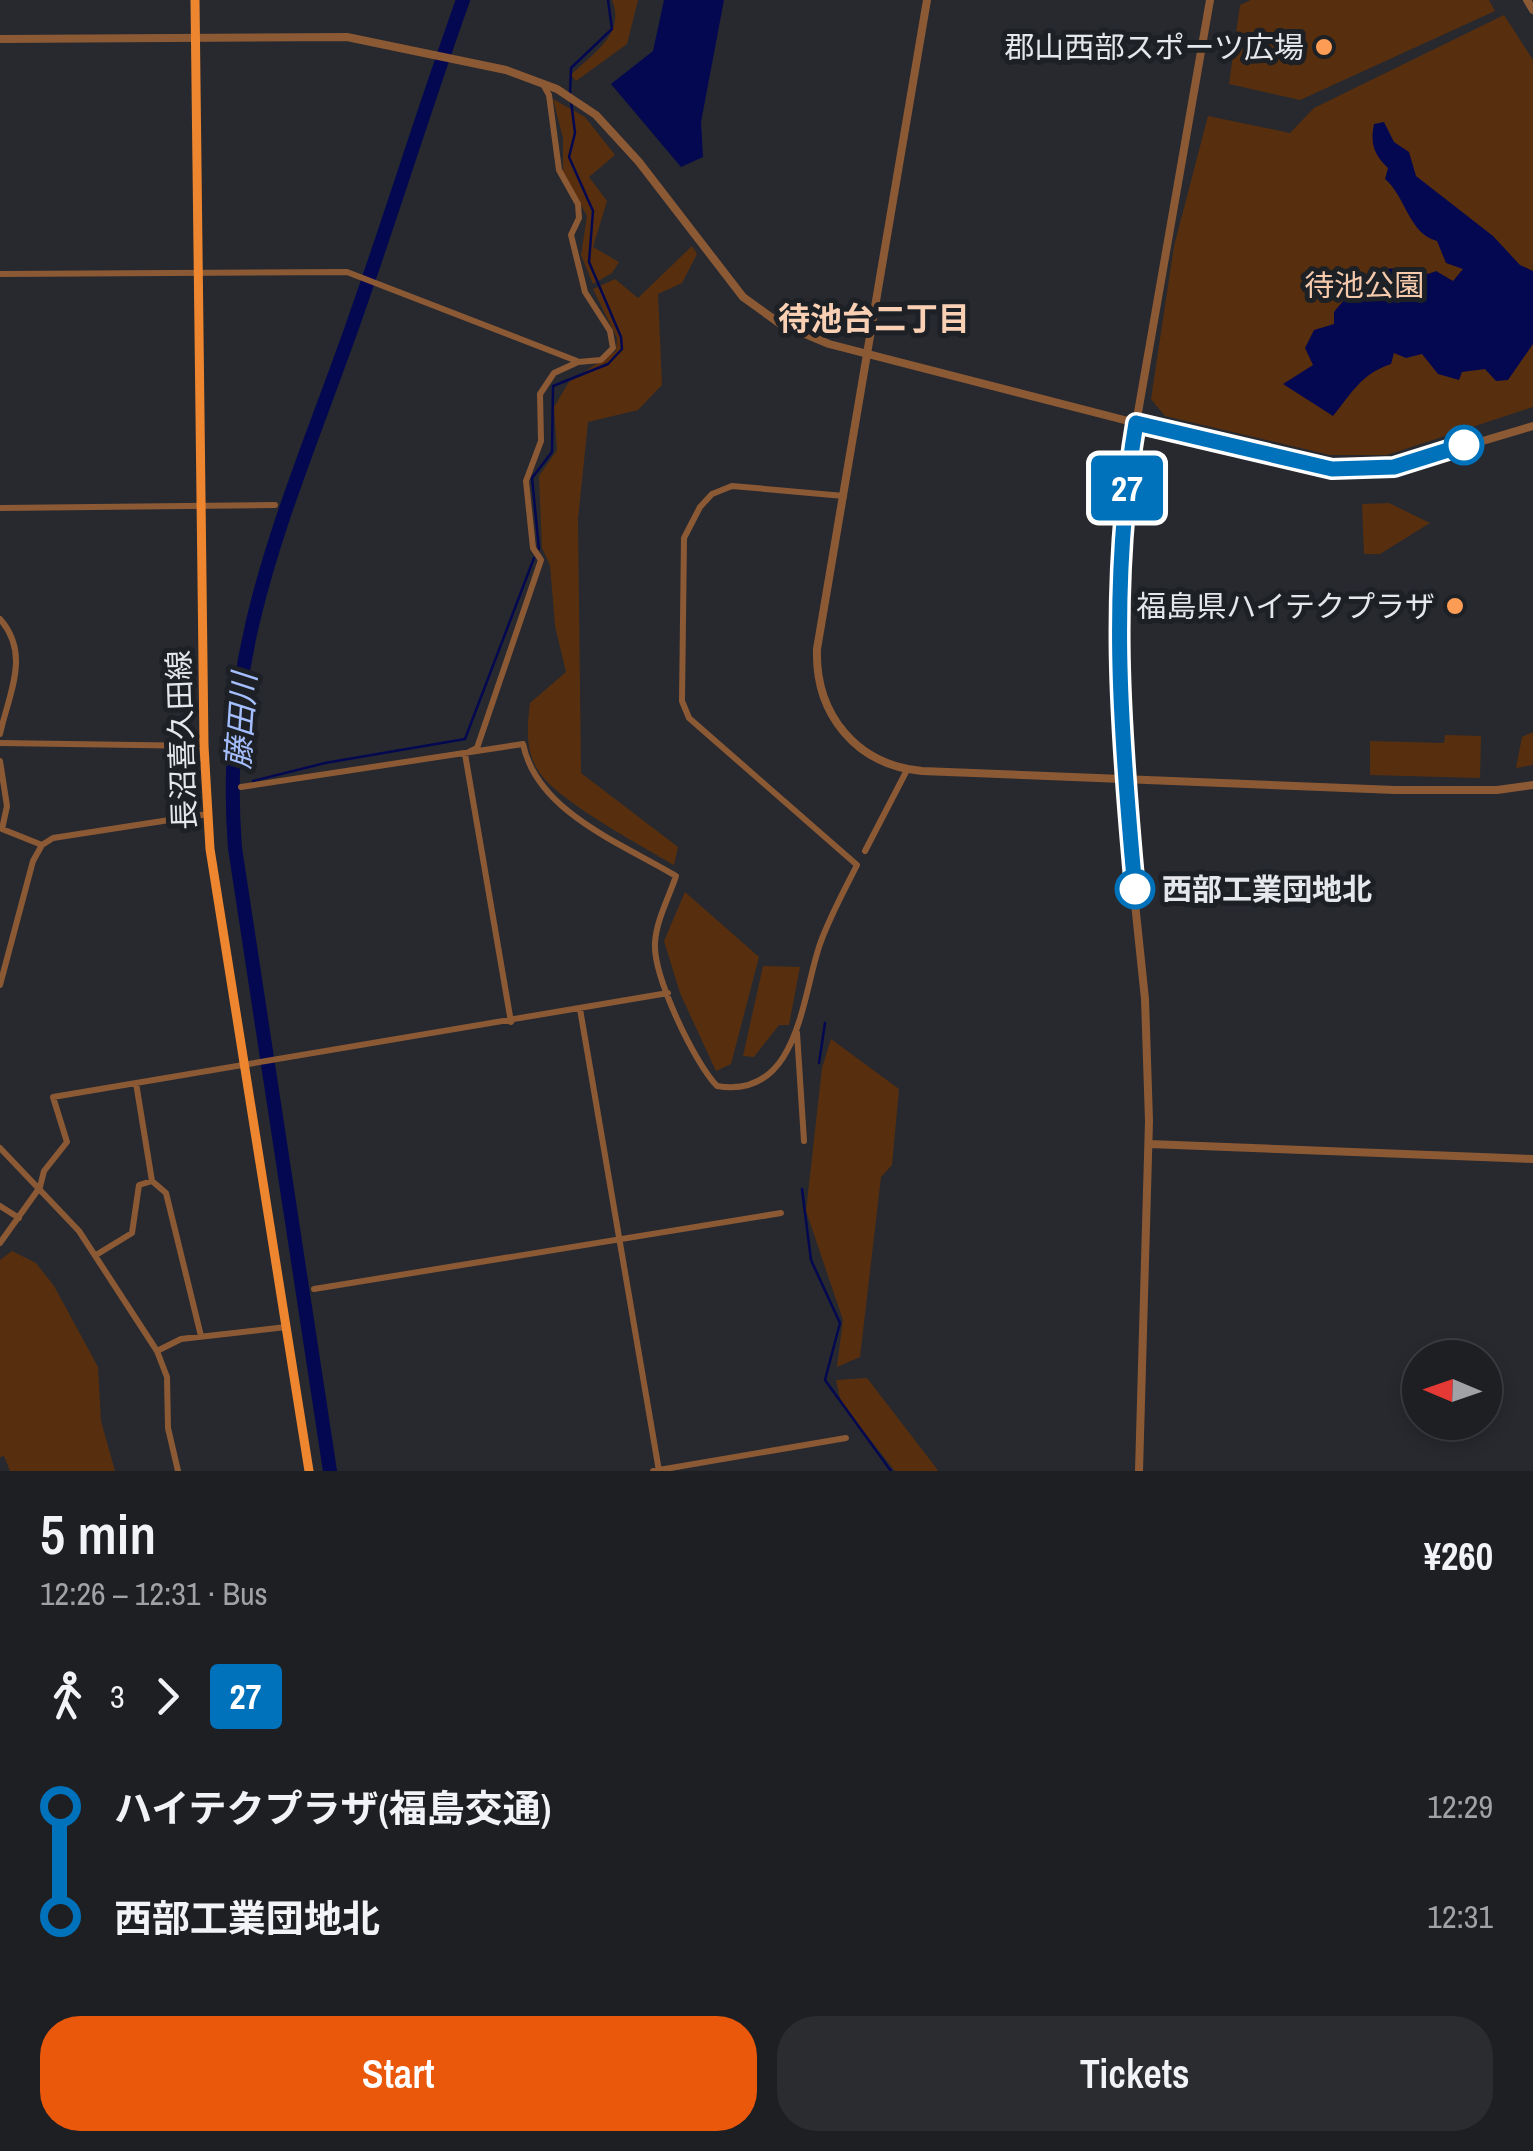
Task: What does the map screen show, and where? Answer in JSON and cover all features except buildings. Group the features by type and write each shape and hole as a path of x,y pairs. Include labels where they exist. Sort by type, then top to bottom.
{"main road":[{"name":"長沼喜久田線","path":"196,0 208,814 309,1471"}],"street":[{"path":"928,0 817,649 820,691 828,710 851,742 866,754 907,770 1394,790 1497,790 1533,785"},
{"path":"1139,1471 1149,1144 1146,1000 1122,779 1120,552 1136,423 1210,0"},
{"path":"1527,0 1533,10"},
{"path":"0,39 347,37 456,58 542,83 574,99 611,129 743,297 800,334 1136,423 1332,469 1394,467 1533,426"},
{"path":"466,754 476,748 541,560 533,548 526,481 541,441 540,394 554,373 578,362 601,360 612,348 610,331 586,292 572,235 580,218 578,204 561,180 550,95 542,83"},
{"path":"0,274 346,272 578,362"},
{"path":"241,787 523,744 537,783 556,802 676,876 655,937 655,952 668,993 703,1068 717,1086 738,1087 770,1071 786,1056 797,1032 819,948 858,865 690,718 682,701 684,538 700,506 712,494 732,486 844,496"},
{"path":"0,508 275,505"},
{"path":"0,619 15,639 18,656 0,734"},
{"path":"0,743 204,746"},
{"path":"466,754 511,1022"},
{"path":"0,761 7,806 2,829 42,845"},
{"path":"865,851 907,770"},
{"path":"0,986 33,861 42,845 54,838 208,814"},
{"path":"0,1243 38,1190 44,1171 67,1142 52,1098 668,993"},
{"path":"580,1009 657,1471 846,1438"},
{"path":"797,1032 804,1142"},
{"path":"136,1082 152,1180 166,1193 201,1336"},
{"path":"1149,1144 1533,1159"},
{"path":"0,1148 96,1255 157,1350 168,1377 168,1428 178,1471"},
{"path":"96,1255 132,1234 138,1185 152,1180"},
{"path":"0,1206 19,1218"},
{"path":"314,1289 781,1214"},
{"path":"157,1350 181,1338 286,1327"}],"green space":[{"path":"612,0 638,0 627,44 576,81 571,75 611,33 615,23"},
{"name":"郡山西部スポーツ広場","path":"1251,0 1489,0 1495,11 1300,100 1229,84 1240,5"},
{"name":"待池公園","path":"1504,15 1533,60 1533,407 1387,455 1330,455 1165,416 1151,399 1174,246 1208,116 1290,133 1314,108"},
{"path":"553,99 585,117 615,155 589,177 607,201 593,247 619,262 612,273 593,284 581,255 587,216 563,172 563,138"},
{"path":"692,246 697,254 682,283 658,294 662,385 638,410 588,422 578,519 581,773 678,847 674,865 602,822 549,784 534,764 528,729 530,703 566,672 555,626 550,565 542,548 539,476 557,450 554,407 569,382 616,351 617,338 593,289 615,279 638,298"},
{"path":"1389,503 1430,523 1380,554 1364,554 1362,504"},
{"path":"1533,732 1533,765 1516,768 1522,737"},
{"path":"1445,735 1481,736 1480,778 1370,775 1370,741 1444,743"},
{"path":"685,892 759,957 731,1064 716,1071 680,993 664,941"},
{"path":"763,966 800,967 789,1025 779,1025 754,1057 743,1056"},
{"path":"831,1039 899,1089 892,1165 881,1177 860,1357 837,1367 843,1320 806,1211 822,1068"},
{"path":"12,1251 36,1263 54,1286 98,1367 101,1421 115,1471 10,1471 4,1456 0,1457 0,1260"},
{"path":"867,1378 938,1471 895,1471 841,1403 836,1380"}],"shaded area":[{"path":"664,0 724,0 701,122 703,157 681,167 611,84 653,51"},
{"path":"1384,122 1394,142 1409,152 1416,176 1493,236 1520,265 1533,271 1533,344 1508,380 1496,381 1485,369 1462,372 1459,380 1438,374 1422,354 1406,358 1394,353 1391,364 1364,379 1333,416 1283,384 1313,365 1305,348 1314,330 1334,324 1334,312 1372,274 1393,269 1424,274 1436,271 1453,281 1463,269 1446,263 1437,241 1420,231 1385,179 1388,168 1376,153 1373,137 1374,124"}],"waterway":[{"name":"藤田川","path":"330,1471 235,848 233,776 237,709 263,582 282,521 463,0"},
{"path":"570,93 571,68 612,29 608,0"},
{"path":"539,549 532,478 552,452 553,386 608,364 622,349 621,337 589,262 593,211 569,157 575,133 571,101"},
{"path":"253,781 325,763 465,739 534,558"},
{"path":"819,1063 825,1023"},
{"path":"802,1189 811,1260 840,1323 825,1380 891,1471"}],"bus line":[{"name":"27","path":"1135,889 1122,779 1117,636 1120,552 1136,423 1332,469 1394,467 1464,445"}],"place":[{"name":"郡山西部スポーツ広場","path":"1324,47"},
{"name":"福島県ハイテクプラザ","path":"1455,606"},
{"name":"西部工業団地北","path":"1135,889"}],"district":[{"name":"待池台二丁目","path":"874,318"}]}
